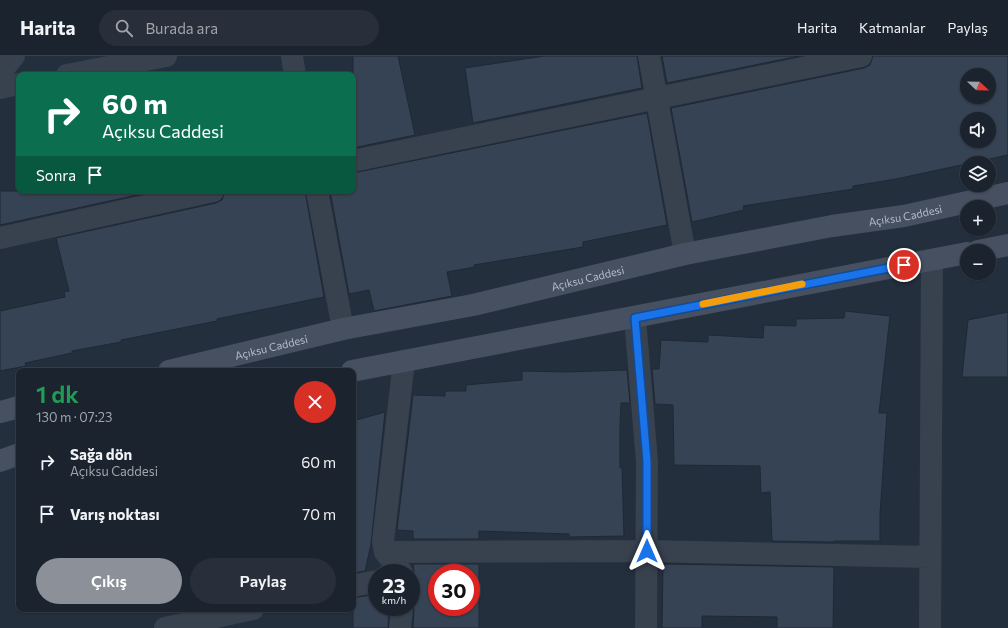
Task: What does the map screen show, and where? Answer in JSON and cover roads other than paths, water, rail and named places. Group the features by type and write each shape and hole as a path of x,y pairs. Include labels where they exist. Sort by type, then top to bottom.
{"main road":[{"name":"Açıksu Caddesi","path":"181,368 342,329 473,305 685,254 832,226 904,216 1008,192"},
{"path":"996,247 1008,245"},
{"path":"356,370 635,318 960,254"},
{"path":"0,412 16,408"},
{"path":"0,461 16,455"}],"street":[{"path":"0,73 14,56"},
{"path":"83,72 166,56"},
{"path":"292,56 295,72"},
{"path":"649,56 685,254"},
{"path":"356,161 656,97 861,56"},
{"path":"0,88 16,85"},
{"path":"0,238 199,194"},
{"path":"318,194 342,329"},
{"path":"930,628 932,260"},
{"path":"635,318 647,462 646,628"},
{"path":"395,564 385,552 383,529 404,361"},
{"path":"385,552 647,551 930,557"},
{"path":"356,585 368,583"},
{"path":"165,628 239,612"},
{"path":"400,628 401,616"}]}
